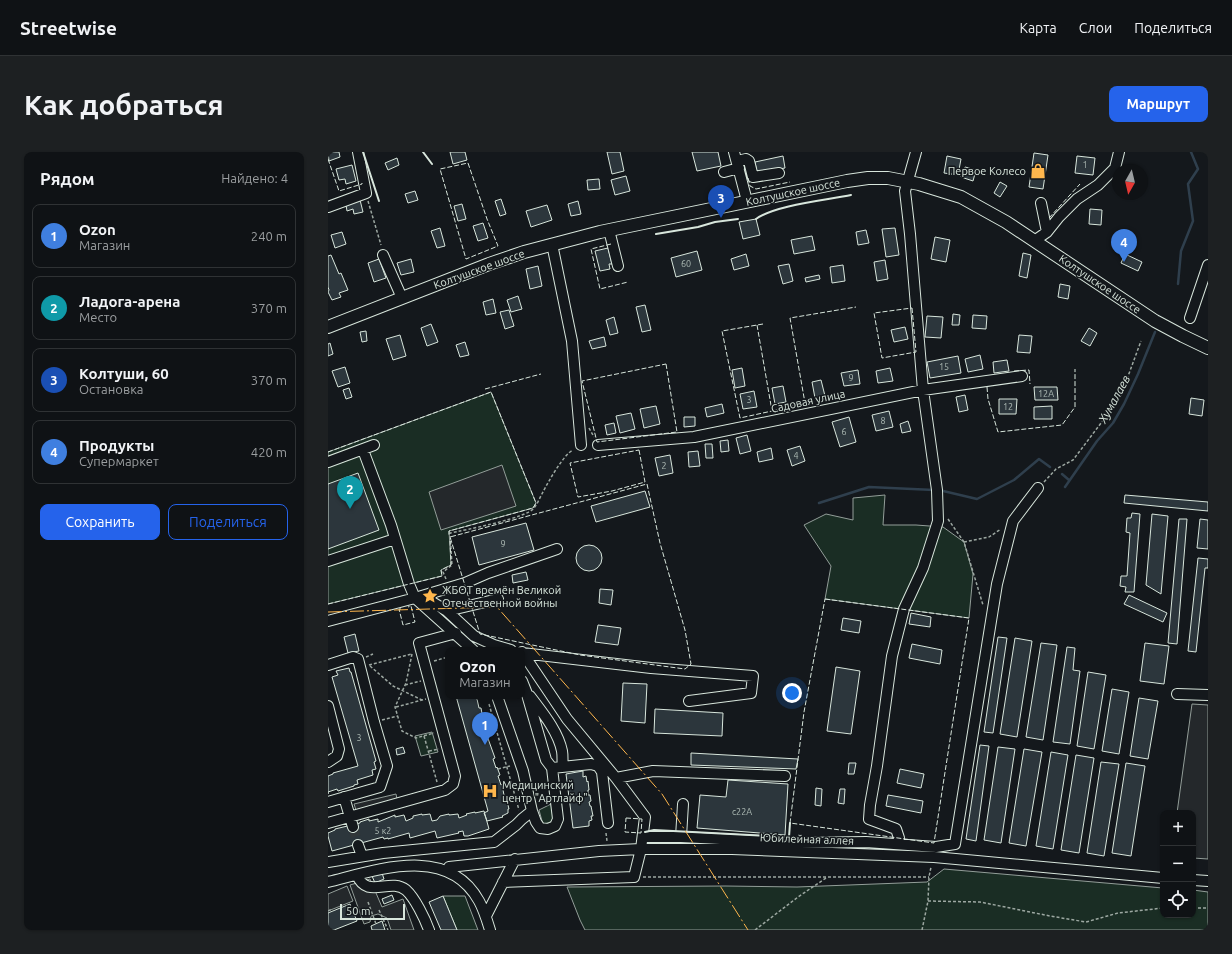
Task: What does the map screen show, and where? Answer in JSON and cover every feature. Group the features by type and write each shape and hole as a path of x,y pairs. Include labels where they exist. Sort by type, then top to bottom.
{"main road":[{"name":"Колтушское шоссе","path":"328,327 496,262 552,244 609,230 847,181 868,178 888,178 908,181 961,197 1006,222 1155,321 1208,348"}],"street":[{"path":"328,207 366,193 358,152"},
{"path":"898,844 899,838 896,829 869,819 870,805 877,766 892,656 904,609 923,568 938,521 937,490 923,390 911,242 905,191 916,152"},
{"path":"1036,242 1037,238 1047,232 1059,217 1077,199 1098,185 1115,168 1119,152"},
{"path":"724,172 736,160 746,159 749,161 753,178 779,173"},
{"path":"736,160 747,201"},
{"path":"1041,203 1047,232"},
{"path":"609,230 618,266"},
{"path":"552,244 572,341 582,445"},
{"path":"383,255 402,298"},
{"path":"1190,318 1208,265"},
{"name":"Садовая улица","path":"598,445 694,437 923,390 1022,376"},
{"path":"328,462 374,445"},
{"path":"363,450 395,539 409,584 419,597 470,647"},
{"path":"643,837 801,843 898,844 936,847 955,844 997,584 1013,521 1038,488"},
{"path":"328,561 395,539"},
{"path":"328,621 449,588 557,549"},
{"path":"419,597 447,611 474,636 501,647"},
{"path":"447,611 498,599"},
{"path":"328,823 440,792 453,784 455,776 424,664 417,653 419,643 456,633"},
{"path":"525,653 651,668 753,676 751,693 689,701"},
{"path":"328,665 353,657 358,659 387,766 380,787 328,802"},
{"path":"503,882 634,877 643,837 644,817 616,778 567,719 525,657"},
{"path":"498,699 520,763 536,822 540,828 548,829 555,826 558,819 557,768 562,751 556,736 525,688"},
{"path":"525,689 546,760 557,768 591,764 598,766 602,772 608,823"},
{"path":"1176,694 1208,695"},
{"path":"328,706 339,749 337,756 328,762"},
{"path":"616,778 653,771 785,776"},
{"path":"344,797 353,827"},
{"path":"681,838 683,804"},
{"path":"328,862 362,856 494,842 532,811"},
{"path":"358,845 362,856"},
{"name":"Юбилейная аллея","path":"450,867 608,850 732,848 934,856 1160,878"},
{"path":"486,916 515,859"},
{"path":"328,882 387,867 420,865 439,868 459,877 470,888 479,901 486,916 490,930"},
{"path":"357,874 360,881 369,888 393,886 406,890 426,921 429,930"},
{"path":"1196,880 1208,881"}],"path":[{"path":"366,193 383,255"},
{"path":"1038,488 1056,469 1073,460 1120,398 1141,342"},
{"path":"579,421 587,422 598,445"},
{"path":"449,588 444,572 452,564 450,534 522,515 534,509 543,490 566,456 570,451 582,445"},
{"path":"938,506 964,542 990,625"},
{"path":"964,542 989,537 1013,521"},
{"path":"417,653 396,707 402,731 416,738 442,731"},
{"path":"417,653 368,665 394,686 422,700"},
{"path":"424,664 445,658"},
{"path":"405,685 428,678"},
{"path":"396,707 433,697"},
{"path":"489,702 522,819"},
{"path":"388,718 398,716"},
{"path":"424,736 440,792"},
{"path":"498,769 520,763"},
{"path":"608,823 605,826 608,850"},
{"path":"922,930 928,901 929,877 934,856"},
{"path":"634,877 929,877"},
{"path":"755,930 798,897 827,878"},
{"path":"928,901 980,902 1086,922 1118,913 1160,908"},
{"path":"368,902 376,924"},
{"path":"1196,908 1208,908"},
{"path":"328,911 332,909"},
{"path":"379,910 388,930"}],"green space":[{"path":"491,392 536,503 533,508 449,531 451,565 441,570 442,576 328,604 328,452"},
{"path":"885,495 883,525 943,527 964,542 973,574 969,618 825,599 831,566 804,525 826,514 853,520 853,498"},
{"path":"432,732 438,752 421,756 415,736"},
{"path":"551,804 553,817 552,821 548,824 544,824 539,810"},
{"path":"944,869 1160,888 1160,918 1196,918 1196,890 1208,892 1208,930 585,930 567,887 797,887 927,882"},
{"path":"443,896 465,896 478,930 457,930"}],"shaded area":[{"path":"502,465 516,506 441,530 429,492"},
{"path":"1192,704 1208,705 1208,859 1196,858 1196,810 1177,810"},
{"path":"396,794 397,799 356,810 354,804"},
{"path":"370,879 382,907 403,899 414,930 391,930 387,918 378,914 371,916 370,922 364,924 350,885"},
{"path":"347,886 353,901 328,911 328,894"}],"building":[{"path":"328,152 339,152 340,157 329,161"},
{"path":"450,152 465,152 467,160 453,164"},
{"path":"607,152 620,152 624,171 612,174"},
{"path":"692,152 718,152 721,166 697,171"},
{"name":"Первое Колесо","path":"1034,153 1048,155 1043,189 1029,187"},
{"path":"783,156 785,168 757,173 755,162"},
{"path":"947,156 961,159 958,175 944,173"},
{"path":"1077,156 1095,158 1093,175 1075,173"},
{"path":"397,158 399,165 388,170 385,163"},
{"path":"352,165 356,181 346,184 345,179 339,180 336,169"},
{"path":"965,167 976,170 973,181 961,177"},
{"path":"626,176 630,191 615,195 611,180"},
{"path":"599,179 600,189 588,190 587,180"},
{"path":"1000,182 1007,186 1000,197 994,193"},
{"path":"415,191 418,200 408,203 405,194"},
{"path":"501,199 506,214 500,216 495,201"},
{"path":"360,200 363,212 354,214 353,209 347,211 346,205"},
{"path":"578,201 581,214 571,216 568,204"},
{"path":"462,204 466,219 458,221 454,206"},
{"path":"547,205 552,220 531,227 526,211"},
{"path":"1090,209 1102,210 1101,225 1089,224"},
{"path":"756,219 760,235 743,239 739,222"},
{"path":"483,223 488,238 478,241 473,226"},
{"path":"440,228 445,246 437,248 431,231"},
{"path":"895,228 899,255 886,257 882,229"},
{"path":"866,230 869,243 858,245 856,232"},
{"path":"342,232 346,244 335,248 331,235"},
{"path":"812,236 815,250 794,254 791,240"},
{"path":"935,237 950,240 946,262 931,259"},
{"path":"608,248 612,264 609,264 610,269 600,271 595,251"},
{"path":"697,251 702,270 676,277 671,258"},
{"path":"1023,253 1031,255 1027,278 1019,276"},
{"path":"746,254 749,266 734,270 731,259"},
{"path":"1125,254 1142,262 1138,271 1121,263"},
{"path":"331,255 348,290 339,293 341,297 332,300 328,292 328,256"},
{"path":"379,259 386,278 374,282 368,263"},
{"path":"411,259 414,272 401,275 397,263"},
{"path":"885,260 888,279 877,281 874,262"},
{"path":"789,264 793,281 783,284 778,266"},
{"path":"843,265 845,281 832,283 830,267"},
{"path":"538,266 542,286 530,289 526,269"},
{"path":"819,275 820,279 806,282 805,278"},
{"path":"1060,284 1070,286 1068,299 1058,297"},
{"path":"518,296 522,309 511,312 507,300"},
{"path":"493,299 496,313 486,315 483,302"},
{"path":"645,305 651,330 642,332 636,307"},
{"path":"509,310 514,326 505,329 500,312"},
{"path":"953,314 960,315 959,325 952,325"},
{"path":"973,315 987,316 986,329 972,328"},
{"path":"927,316 943,317 941,338 925,337"},
{"path":"614,317 618,333 610,335 606,320"},
{"path":"431,324 438,342 427,346 421,328"},
{"path":"905,327 908,339 894,342 891,330"},
{"path":"1089,328 1097,333 1090,346 1081,341"},
{"path":"366,331 367,341 362,342 360,332"},
{"path":"400,335 406,356 393,360 386,339"},
{"path":"1019,335 1032,336 1030,353 1017,352"},
{"path":"604,337 606,346 592,349 589,341"},
{"path":"465,342 469,355 460,357 456,345"},
{"path":"330,343 333,354 328,356 328,344"},
{"path":"980,355 983,369 968,372 965,359"},
{"path":"958,356 961,373 930,378 927,362"},
{"path":"1007,360 1009,371 994,373 993,362"},
{"path":"345,367 350,383 338,387 332,371"},
{"path":"742,368 745,386 735,388 732,370"},
{"path":"890,368 893,381 878,383 876,371"},
{"path":"858,370 860,384 844,386 841,373"},
{"path":"821,380 825,396 815,398 812,382"},
{"path":"783,386 786,402 775,404 772,388"},
{"path":"1034,387 1057,387 1058,400 1035,400"},
{"path":"349,388 352,397 346,399 343,390"},
{"path":"754,391 757,407 743,409 740,394"},
{"path":"965,395 968,410 959,412 956,397"},
{"path":"1191,398 1204,400 1202,416 1189,414"},
{"path":"999,399 1017,399 1016,414 999,414"},
{"path":"722,404 724,413 707,417 705,408"},
{"path":"656,406 660,424 644,428 640,409"},
{"path":"1052,406 1052,419 1034,419 1034,407"},
{"path":"889,411 893,427 876,431 872,415"},
{"path":"631,413 635,429 620,433 616,416"},
{"path":"684,417 695,417 695,426 684,427"},
{"path":"849,417 856,442 840,447 832,422"},
{"path":"908,421 911,431 902,433 900,424"},
{"path":"614,423 616,433 607,435 605,425"},
{"path":"747,435 751,451 740,454 736,438"},
{"path":"728,440 729,451 721,452 720,441"},
{"path":"705,444 712,444 713,458 706,458"},
{"path":"800,446 805,461 792,466 787,450"},
{"path":"771,448 773,459 759,462 757,452"},
{"path":"698,451 700,466 689,467 688,452"},
{"path":"670,455 673,473 659,476 655,458"},
{"path":"358,473 379,530 328,549 328,484"},
{"path":"645,491 650,507 596,522 591,506"},
{"path":"1125,495 1208,502 1208,511 1124,503"},
{"path":"1132,513 1140,514 1134,592 1125,592 1126,587 1120,586 1121,576 1127,576 1130,533 1126,532 1127,518 1131,518"},
{"path":"1152,514 1168,516 1161,594 1146,585"},
{"path":"1179,519 1187,519 1177,644 1168,643"},
{"path":"1200,519 1208,520 1208,549 1197,548"},
{"path":"526,523 534,550 479,565 472,537"},
{"path":"589,545 598,549 602,558 598,567 589,571 580,567 576,558 580,549"},
{"path":"1198,558 1208,559 1208,568 1205,568 1196,652 1188,651"},
{"path":"526,572 528,580 513,583 512,575"},
{"path":"600,589 613,590 611,605 599,603"},
{"path":"1129,595 1167,613 1163,622 1124,604"},
{"path":"911,613 931,617 930,627 909,624"},
{"path":"843,618 861,621 859,633 841,630"},
{"path":"598,625 621,628 618,645 595,642"},
{"path":"355,634 359,651 348,653 344,637"},
{"path":"998,637 1007,638 993,733 984,732"},
{"path":"1015,638 1032,641 1017,737 1000,734"},
{"path":"1041,643 1057,645 1043,740 1026,737"},
{"path":"1145,643 1169,646 1164,684 1140,681"},
{"path":"912,644 942,650 940,664 909,658"},
{"path":"1067,647 1075,648 1073,670 1080,671 1070,744 1053,742"},
{"path":"836,667 860,671 851,734 827,731"},
{"path":"349,668 376,761 374,762 376,769 372,770 373,775 357,780 358,784 354,786 338,791 337,789 328,792 328,776 333,773 358,766 332,677 338,675 336,671"},
{"path":"1088,672 1106,675 1094,749 1077,746"},
{"path":"623,683 647,684 645,723 621,721"},
{"path":"1112,689 1129,692 1119,754 1102,751"},
{"path":"1139,698 1158,701 1148,759 1130,756"},
{"path":"457,699 477,699 479,708 481,708 484,725 485,724 488,732 486,733 495,758 493,759 500,775 498,776 501,785 502,784 505,801 507,801 509,809 508,813 502,816 503,817 487,821 484,813 488,811"},
{"path":"655,709 723,713 722,736 654,733"},
{"path":"980,745 989,746 976,841 966,839"},
{"path":"403,747 405,753 397,755 396,749"},
{"path":"998,747 1015,749 1001,843 984,840"},
{"path":"1024,749 1042,752 1026,846 1009,843"},
{"path":"1051,752 1068,755 1053,849 1036,846"},
{"path":"691,753 798,759 796,769 691,765"},
{"path":"1076,755 1094,758 1079,853 1061,850"},
{"path":"1101,762 1119,764 1104,856 1087,853"},
{"path":"849,763 856,763 854,774 848,774"},
{"path":"1126,763 1145,766 1131,856 1112,853"},
{"path":"900,769 924,774 921,788 897,783"},
{"path":"583,771 583,777 586,776 587,782 588,781 588,795 590,795 591,801 589,802 593,816 591,816 592,820 589,821 589,826 573,828 566,774"},
{"path":"728,780 788,784 785,835 697,828 700,795 726,797"},
{"path":"816,788 822,789 821,806 815,805"},
{"path":"840,789 845,789 844,804 838,803"},
{"path":"888,795 923,801 921,813 886,806"},
{"path":"484,811 489,829 468,836 464,836 463,831 437,838 435,831 410,838 409,833 388,839 384,839 383,837 332,851 328,836 328,833 335,829 360,823 369,819 369,821 378,819 378,822 395,815 395,817 404,815 406,821 413,818 413,816 430,814 432,821 437,820 440,816 449,814 458,814 459,818 467,815 466,814"},
{"path":"382,873 384,879 375,883 372,876"},
{"path":"392,895 394,900 384,904 382,899"},
{"path":"443,896 457,930 441,930 429,902"},
{"path":"350,904 357,921 334,930 328,930 328,913"},
{"path":"382,921 385,930 372,930 371,926"}],"waterway":[{"name":"Хумалаев","path":"1178,284 1181,251 1193,221 1188,184 1198,169 1191,152"},
{"name":"Хумалаев","path":"1065,487 1097,441 1113,423 1138,374 1155,332"},
{"path":"939,490 977,499 1014,480 1039,459 1050,467"},
{"path":"1062,474 1069,480"},
{"path":"819,503 869,487 934,490"}],"tunnel":[{"path":"353,827 358,845"}],"fence":[{"path":"328,159 339,191 362,183"},
{"path":"468,163 498,246 466,259 440,169 468,163"},
{"path":"748,178 750,186 756,189 790,182"},
{"path":"1049,218 1080,184"},
{"path":"611,244 591,249 600,289 628,282"},
{"path":"757,325 772,411 805,403 790,318 856,307"},
{"path":"912,308 916,352 882,358 874,313 912,308"},
{"path":"763,324 722,331 740,418 772,411"},
{"path":"666,364 677,432 597,442 582,381 666,364"},
{"path":"987,387 988,399 998,432 1062,425 1075,407 1075,369"},
{"path":"1014,371 1029,370 1030,384"},
{"path":"485,389 541,374"},
{"path":"328,452 491,392 536,503 533,508 449,531 449,535"},
{"path":"639,450 645,482 612,491 578,497 570,463 639,450"},
{"path":"647,484 660,543 685,630 691,664 685,669 580,655 480,634 450,537 647,484"},
{"path":"328,604 442,576 441,570 451,565 450,541"},
{"path":"825,599 969,618 934,843 790,823 804,712 825,599"},
{"path":"401,609 399,609 403,625 415,622 411,606 408,607"},
{"path":"626,818 642,819 641,833 625,832 626,818"}],"wall":[{"path":"363,152 379,201"},
{"path":"423,152 432,164"},
{"path":"756,219 775,210 851,195"},
{"path":"656,234 738,219"},
{"path":"645,832 654,830 789,837 790,823"}],"power":[{"path":"328,612 497,607 662,794 748,930"}],"place":[{"name":"Первое Колесо","path":"1038,171"},
{"name":"Колтуши, 60","path":"721,218"},
{"name":"Продукты","path":"1124,262"},
{"name":"Ладога-арена","path":"350,509"},
{"name":"ЖБОТ времён Великой Отечественной войны","path":"430,596"},
{"name":"Ozon","path":"485,745"},
{"name":"Медицинский центр \"Артлайф\"","path":"490,791"}]}
